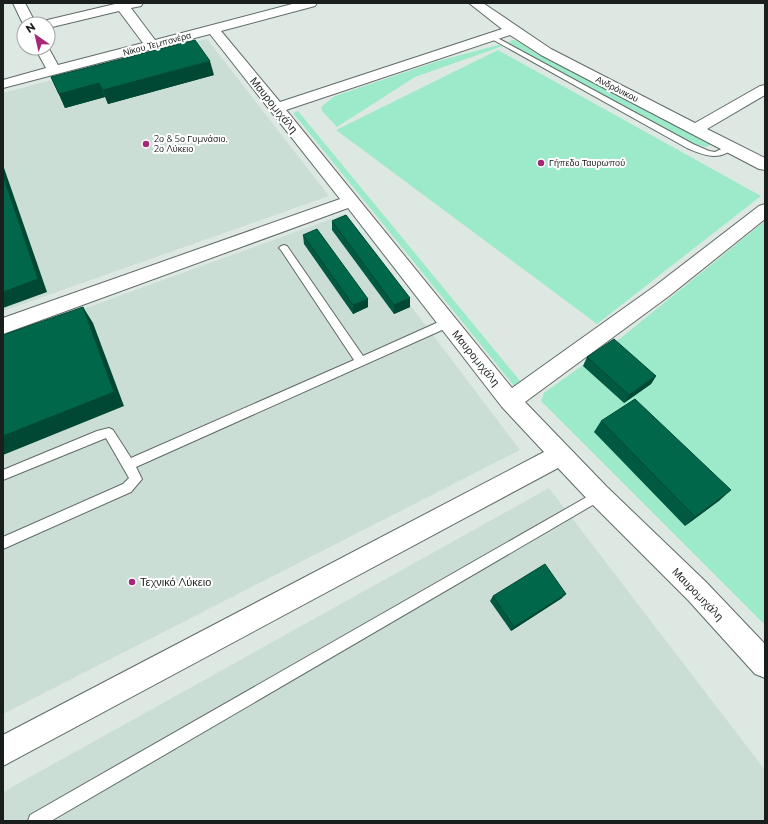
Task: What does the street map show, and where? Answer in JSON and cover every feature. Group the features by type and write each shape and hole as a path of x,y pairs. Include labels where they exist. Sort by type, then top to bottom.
{"street":[{"path":"19,3 25,16"},
{"path":"56,22 121,5 137,3"},
{"name":"Νίκου Τεμπονέρα","path":"3,84 311,3"},
{"name":"Ανδρόνικου","path":"475,3 512,30 553,56 765,165"},
{"path":"121,5 152,45"},
{"name":"Μαυρομιχάλη","path":"213,29 510,401 599,495 697,591 765,664"},
{"path":"277,108 512,30"},
{"path":"46,56 54,71"},
{"path":"696,129 765,89"},
{"path":"3,326 351,201"},
{"path":"510,401 662,291 765,210"},
{"path":"3,751 561,455"}],"lane":[{"path":"492,37 690,146 714,155 720,154 730,147"},
{"path":"284,248 361,362"},
{"path":"129,465 447,323"},
{"path":"3,475 101,434 109,433 136,479 127,488 3,543"},
{"path":"36,821 599,495"}],"shaded area":[{"name":"2ο & 5ο Γυμνάσιο. 2ο Λύκειο","path":"207,39 329,196 3,311 3,93"},
{"name":"Τεχνικό Λύκειο","path":"342,215 520,450 3,714 3,338"},
{"path":"549,488 765,770 765,821 3,821 3,792"}],"green space":[{"path":"513,40 713,144 706,147 690,143 509,44 509,42"},
{"path":"498,45 503,46 415,77 337,127 322,111 321,107 335,96 438,61"},
{"name":"Γήπεδο Ταυρωπού","path":"498,50 761,196 597,324 336,130"},
{"path":"298,111 521,382 515,387 293,113"},
{"path":"765,221 765,625 541,401 544,393 622,337"}],"building":[{"path":"195,40 210,61 103,90 99,83 59,94 51,77"},
{"path":"3,175 38,279 3,292"},
{"path":"346,215 410,298 394,305 332,221"},
{"path":"317,229 368,299 353,305 303,235"},
{"path":"83,307 114,392 3,436 3,335"},
{"path":"614,339 656,376 629,395 587,357"},
{"path":"635,399 731,490 695,517 601,421"},
{"path":"545,564 566,594 514,627 493,596"}],"place":[{"name":"2ο & 5ο Γυμνάσιο. 2ο Λύκειο","path":"146,144"},
{"name":"Γήπεδο Ταυρωπού","path":"541,163"},
{"name":"Τεχνικό Λύκειο","path":"132,582"}]}
